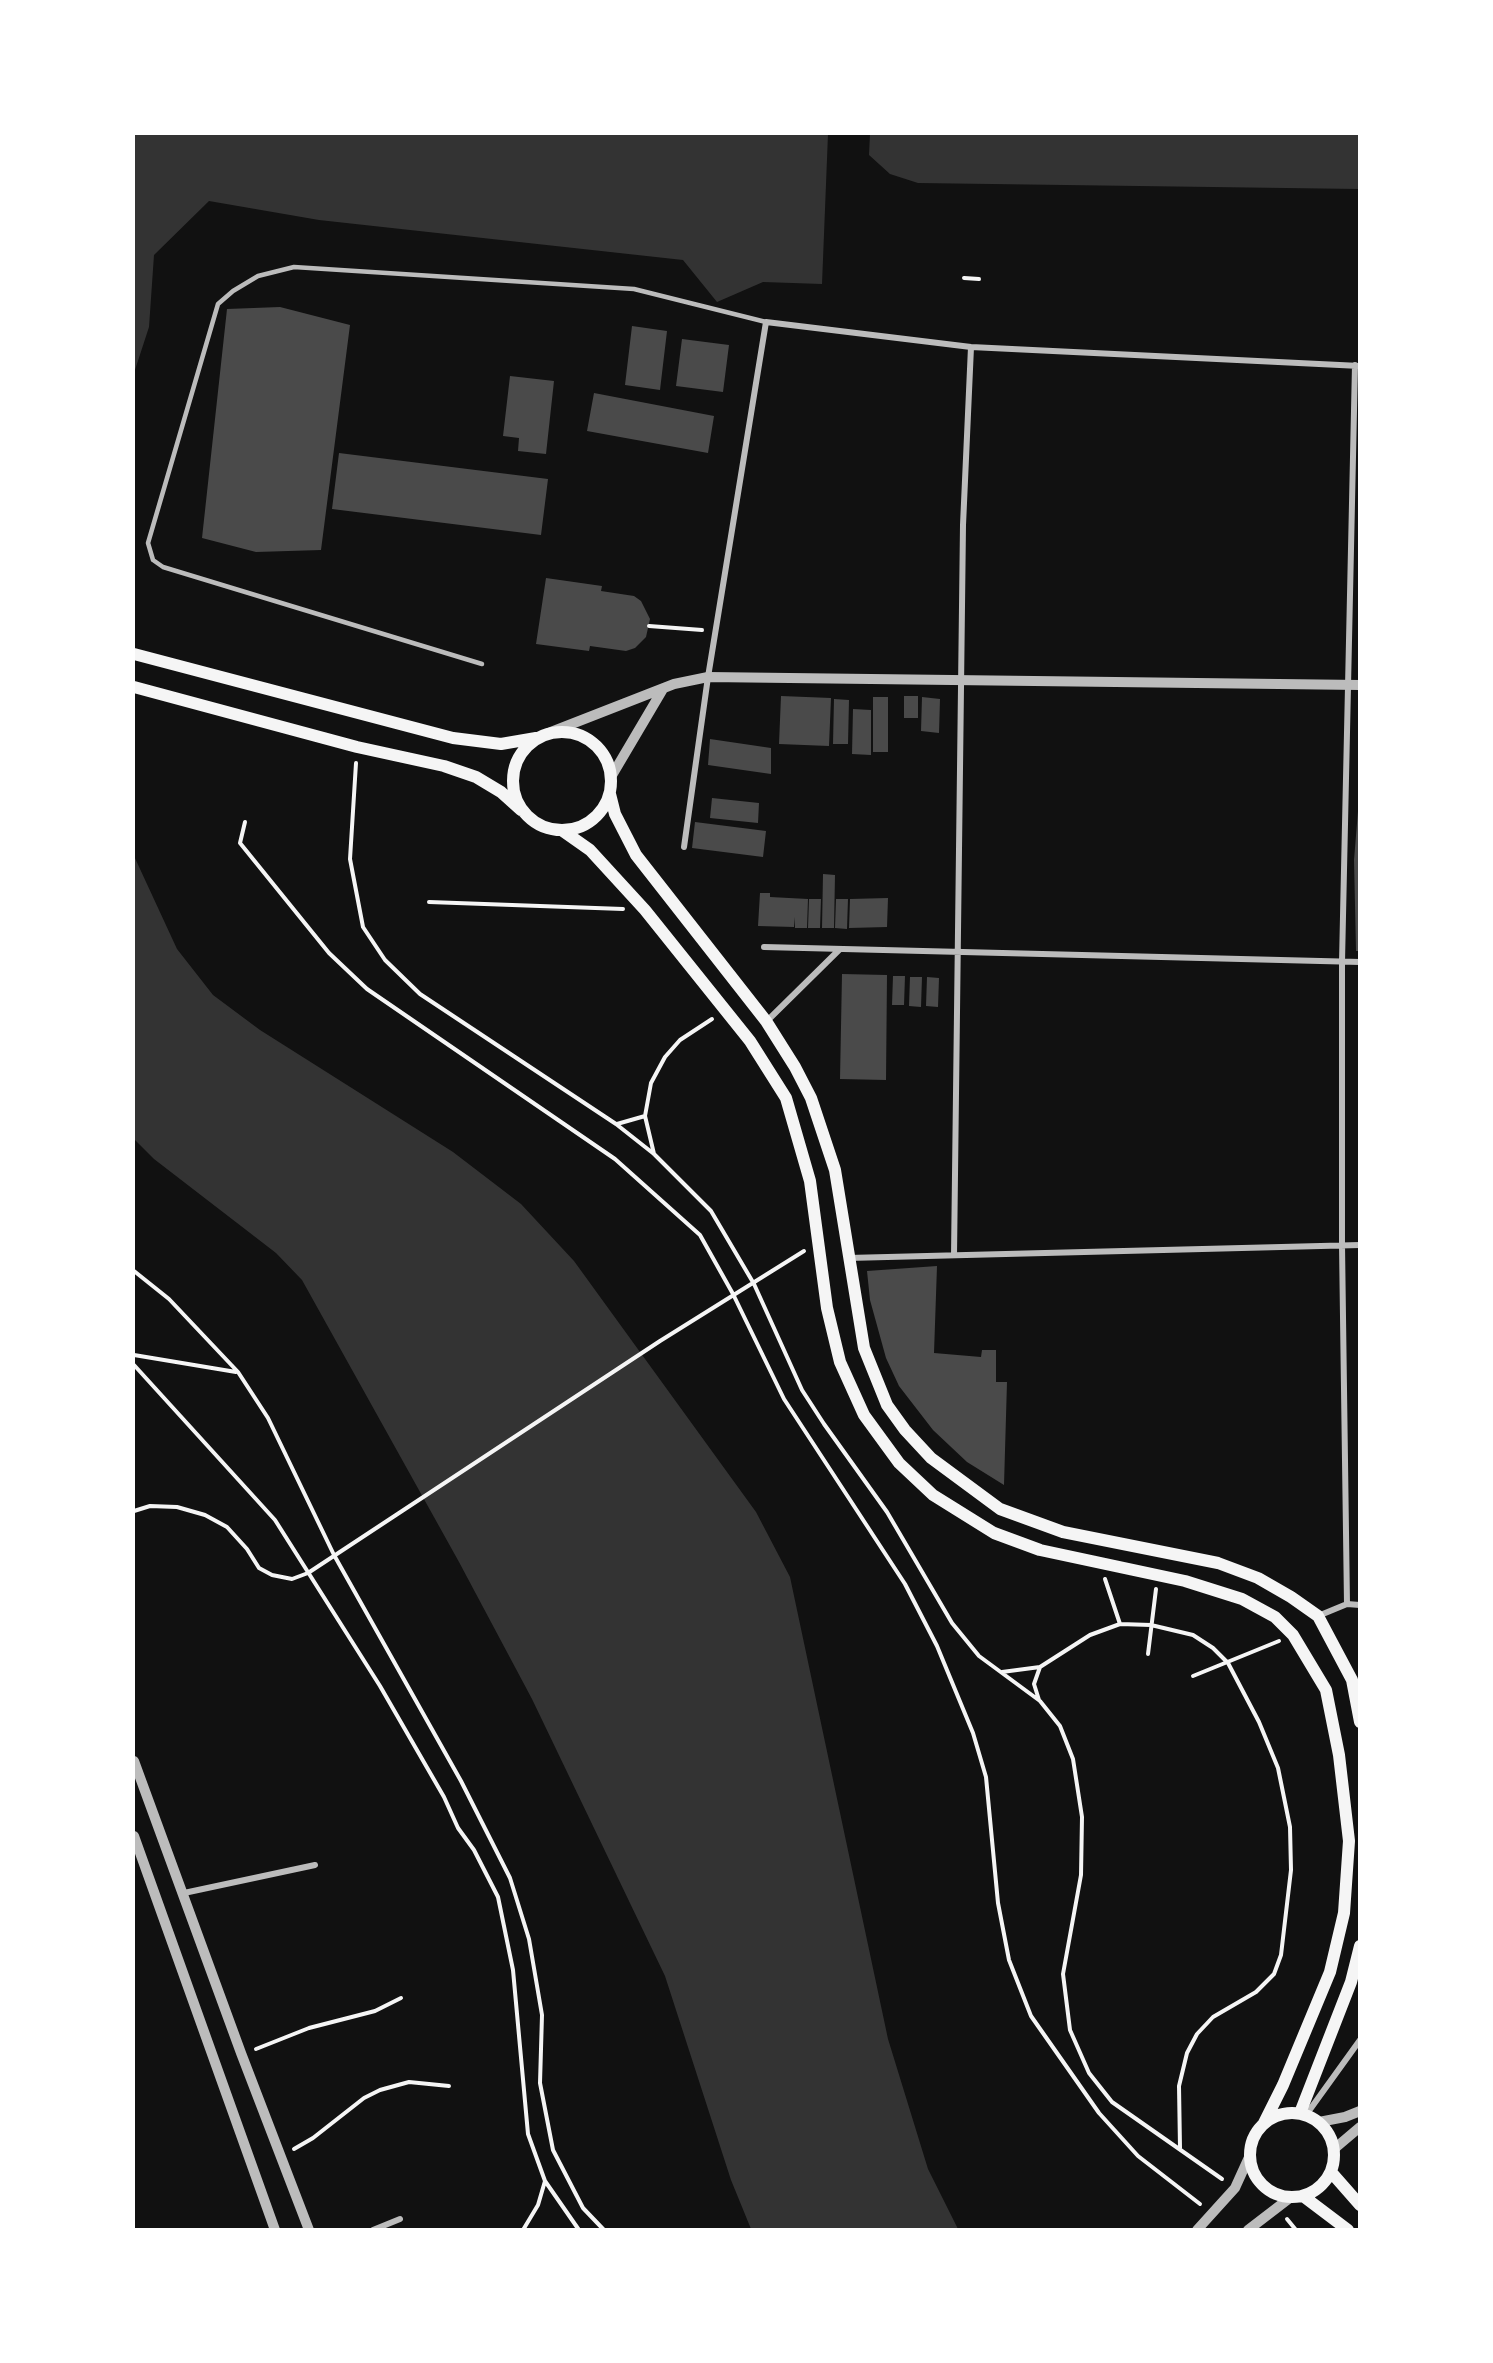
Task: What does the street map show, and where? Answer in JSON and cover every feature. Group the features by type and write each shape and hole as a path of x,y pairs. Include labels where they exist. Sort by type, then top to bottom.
{"main road":[{"path":"134,654 453,738 501,744 536,738 552,732 568,732 584,736 597,747 607,761 611,777 610,794 615,814 636,855 766,1021 795,1066 824,1132 835,1170 864,1348 887,1405 931,1458 965,1486 1000,1509 1063,1532 1218,1563 1258,1578 1318,1616 1352,1680 1359,1722"},
{"path":"134,687 357,747 444,766 476,777 501,792 540,825 563,831 590,850 645,910 750,1041 786,1098 810,1181 827,1308 840,1362 864,1415 899,1463 933,1496 994,1533 1040,1550 1158,1575 1242,1599 1275,1617 1293,1635 1326,1690 1339,1755 1349,1841 1344,1913 1329,1972 1283,2085 1264,2123 1253,2138 1250,2155 1258,2180 1278,2195 1297,2196 1348,2229"},
{"path":"521,810 514,795 512,778 515,762 524,748 536,738"},
{"path":"563,831 579,828 593,820 603,808 610,794"},
{"path":"1303,2114 1347,1993 1359,1946"},
{"path":"1264,2123 1281,2114 1303,2114 1319,2122 1326,2130 1334,2149 1331,2172 1324,2182 1297,2196"},
{"path":"1331,2172 1359,2205"}],"street":[{"path":"684,847 708,677 766,322 971,347 1357,366 1354,685 1342,962 1342,1245 1347,1604"},
{"path":"954,1255 963,525 971,347"},
{"path":"552,732 663,688 708,677 1354,685"},
{"path":"611,777 663,688"},
{"path":"764,947 1359,962"},
{"path":"766,1021 839,950"},
{"path":"848,1258 1359,1245"},
{"path":"1318,1616 1347,1604 1359,1605"},
{"path":"134,1761 241,2053 309,2229"},
{"path":"134,1836 275,2229"},
{"path":"184,1893 315,1865"},
{"path":"1303,2114 1359,2040"},
{"path":"1319,2122 1345,2117 1359,2111"},
{"path":"1334,2149 1359,2127"},
{"path":"1197,2229 1235,2188 1250,2155"},
{"path":"1248,2229 1297,2196"},
{"path":"373,2229 400,2219"}],"lane":[{"path":"482,664 163,567 153,560 148,543 218,304 233,291 258,276 294,267 634,289 766,322"}],"path":[{"path":"964,278 979,279"},
{"path":"649,626 716,631"},
{"path":"357,747 350,859 363,927 385,960 420,994 616,1124 654,1154 711,1210 754,1284 802,1390 887,1512 952,1623 979,1656 1040,1701 1060,1726 1073,1759 1082,1817 1081,1875 1063,1974 1070,2030 1089,2073 1112,2102 1235,2188"},
{"path":"245,822 240,843 329,953 367,989 615,1159 700,1235 733,1294 784,1399 905,1584 937,1646 974,1733 986,1777 998,1903 1009,1960 1031,2016 1099,2113 1138,2156 1211,2213"},
{"path":"429,902 645,910"},
{"path":"654,1154 645,1116 651,1083 665,1057 680,1040 702,1024 727,1013"},
{"path":"616,1124 645,1116"},
{"path":"134,1511 150,1506 177,1507 205,1515 227,1527 247,1549 259,1568 272,1575 292,1580 308,1573 660,1341 733,1294 754,1284 817,1242"},
{"path":"134,1271 169,1299 238,1372 268,1418 334,1555 461,1780 510,1878 529,1939 542,2014 540,2083 553,2150 583,2208 604,2229"},
{"path":"134,1355 238,1372"},
{"path":"134,1365 274,1520 380,1686 444,1797 458,1828 474,1850 498,1897 513,1970 528,2134 545,2181 579,2229"},
{"path":"1100,1563 1120,1624"},
{"path":"1148,1654 1158,1575"},
{"path":"1002,1672 1040,1666 1090,1635 1120,1624 1151,1625 1193,1635 1213,1647 1228,1663 1259,1722 1278,1768 1290,1827 1292,1870 1281,1955 1274,1974 1256,1992 1213,2017 1197,2034 1187,2053 1179,2086 1180,2148"},
{"path":"1193,1676 1293,1635"},
{"path":"1040,1666 1034,1683 1040,1701"},
{"path":"241,2053 278,2042 309,2028 375,2011 401,1998"},
{"path":"279,2154 302,2146 364,2098 380,2090 409,2082 449,2086"},
{"path":"523,2229 538,2205 545,2181"}],"shaded area":[{"path":"134,134 828,134 822,284 763,282 717,302 683,260 319,220 209,201 154,255 149,327 134,373"},
{"path":"870,134 1359,134 1359,189 918,183 890,174 869,155"},
{"path":"134,856 177,949 213,995 260,1030 453,1152 521,1204 574,1261 756,1512 790,1577 888,2039 928,2169 958,2229 751,2229 731,2180 665,1976 532,1699 459,1562 302,1280 276,1253 154,1159 134,1139"}],"building":[{"path":"280,307 350,325 321,550 256,552 202,538 227,309"},
{"path":"632,326 667,331 660,390 625,385"},
{"path":"682,339 729,345 723,392 676,386"},
{"path":"510,376 554,381 546,454 518,451 519,438 503,436"},
{"path":"594,393 714,416 708,453 587,431"},
{"path":"339,453 548,479 541,535 332,509"},
{"path":"546,578 602,586 601,591 634,596 641,601 650,619 646,637 635,648 626,651 590,646 589,651 536,644"},
{"path":"781,696 831,698 829,746 779,744"},
{"path":"904,696 918,696 918,718 904,718"},
{"path":"873,697 888,697 888,752 873,752"},
{"path":"922,697 940,699 939,733 921,731"},
{"path":"834,699 849,700 848,744 833,744"},
{"path":"853,709 871,710 871,755 852,754"},
{"path":"710,739 771,748 771,774 708,765"},
{"path":"712,798 759,803 758,823 710,818"},
{"path":"1358,811 1359,951 1356,951 1354,860"},
{"path":"695,822 766,831 763,857 692,848"},
{"path":"823,874 835,875 834,928 822,928"},
{"path":"760,893 770,893 770,897 808,899 807,928 795,928 795,917 794,927 758,926"},
{"path":"888,898 887,927 849,928 850,899"},
{"path":"809,899 821,899 820,928 808,928"},
{"path":"836,899 848,899 847,929 835,928"},
{"path":"842,974 887,975 886,1080 840,1079"},
{"path":"893,976 905,976 904,1005 892,1005"},
{"path":"910,977 922,977 921,1007 909,1006"},
{"path":"927,977 939,978 938,1007 926,1006"},
{"path":"937,1266 934,1353 981,1357 982,1350 996,1350 996,1382 1007,1382 1004,1485 967,1462 933,1430 899,1386 886,1358 870,1300 867,1271"}]}
